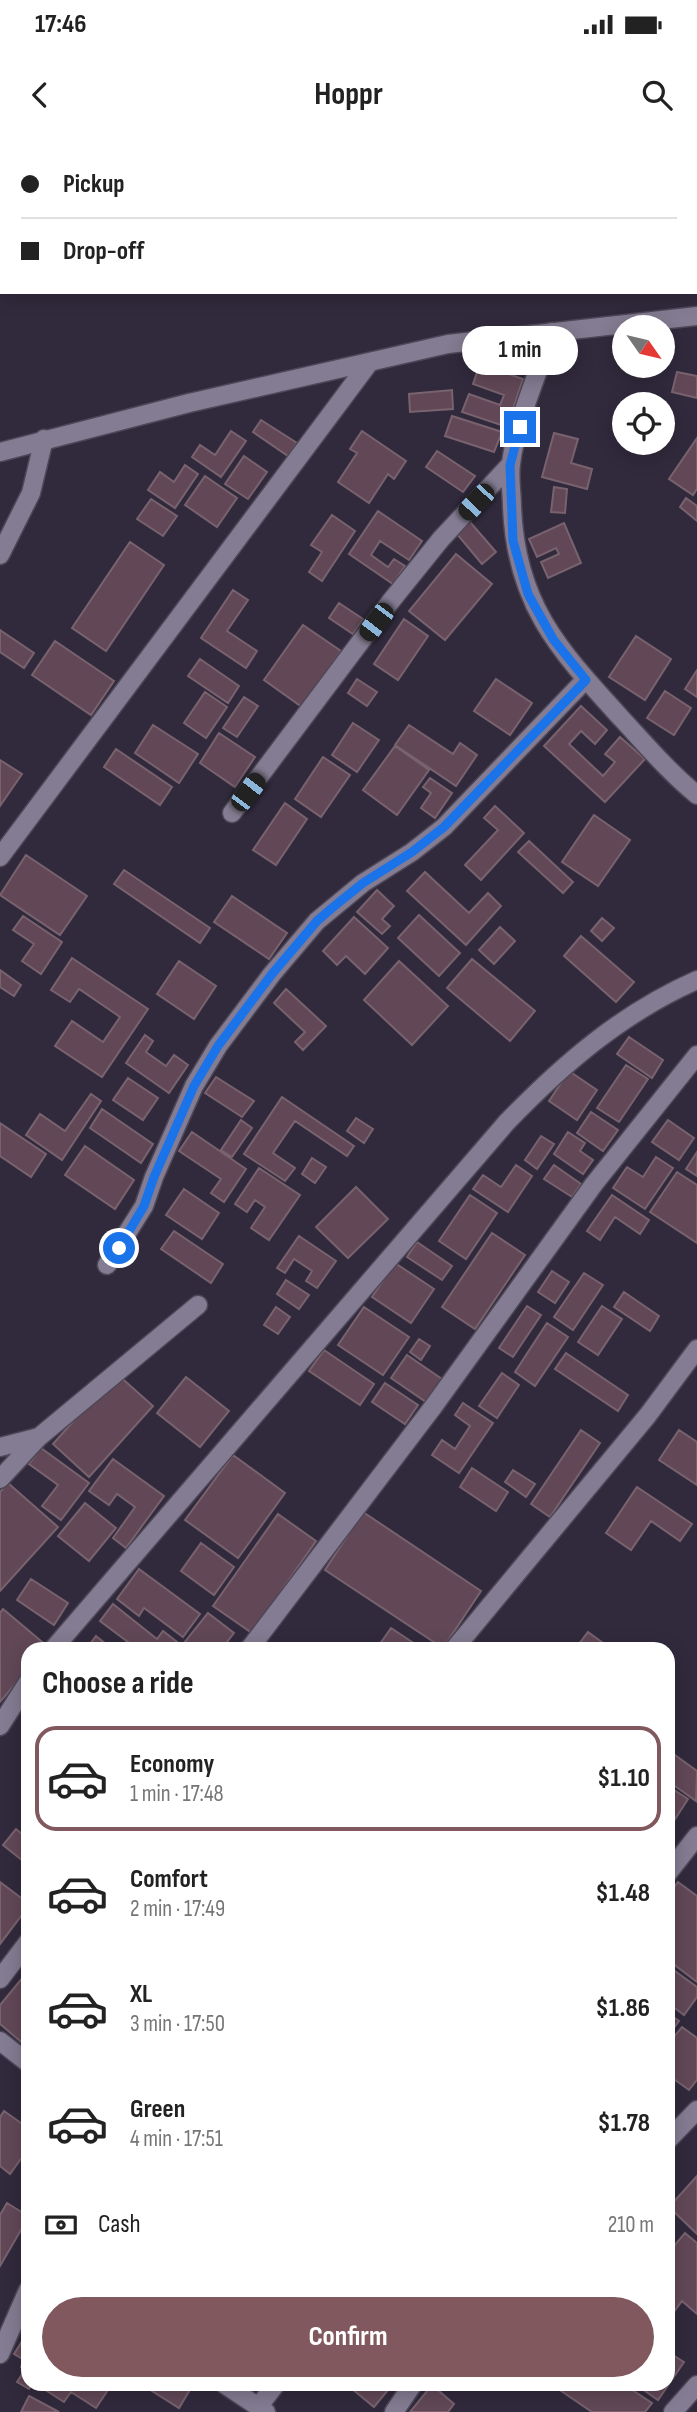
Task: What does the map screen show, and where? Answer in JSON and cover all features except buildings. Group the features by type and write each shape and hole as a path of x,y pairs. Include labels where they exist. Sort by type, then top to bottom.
{"street":[{"path":"0,452 189,403 448,344 697,316"},
{"path":"678,318 697,324"},
{"path":"552,332 510,465 513,541 528,594 553,639 586,680 676,778 697,795"},
{"path":"0,857 369,363"},
{"path":"0,555 31,493 44,439"},
{"path":"232,813 408,580 510,465"},
{"path":"107,1265 144,1206 194,1086 218,1046 272,974 317,921 363,883 412,852 444,827 586,680"},
{"path":"59,1642 506,1123 548,1079 605,1033 671,991 697,979"},
{"path":"255,1642 433,1407 594,1184 697,1055"},
{"path":"0,1479 39,1437 198,1305"},
{"path":"460,1642 648,1415 697,1349"},
{"path":"0,1447 39,1437"},
{"path":"0,1726 21,1693"},
{"path":"675,1864 697,1836"},
{"path":"0,1979 21,1951"},
{"path":"0,2041 21,2058"},
{"path":"675,2133 697,2110"},
{"path":"0,2354 21,2306"},
{"path":"673,2412 697,2385"},
{"path":"235,2391 262,2409 272,2391"},
{"path":"394,2412 408,2391"}],"route":[{"path":"119,1248 144,1206 194,1086 218,1046 272,974 317,921 332,908 444,827 586,680 553,639 528,594 513,541 510,465 520,427"}]}
